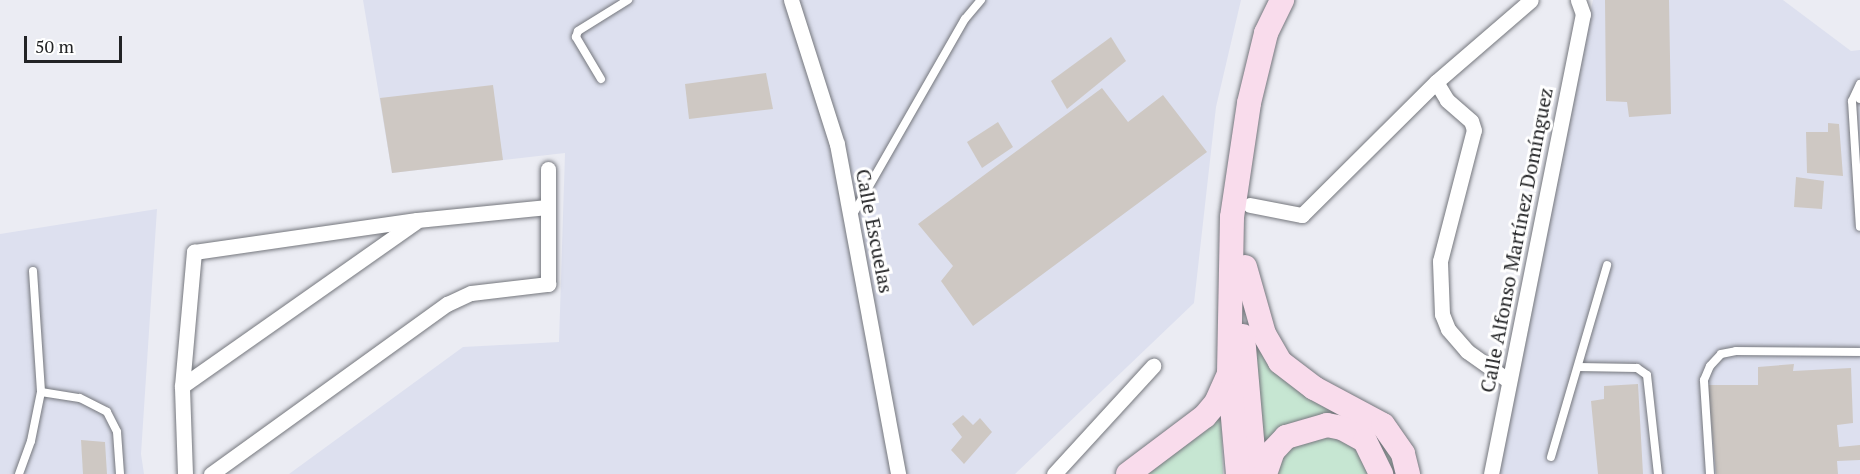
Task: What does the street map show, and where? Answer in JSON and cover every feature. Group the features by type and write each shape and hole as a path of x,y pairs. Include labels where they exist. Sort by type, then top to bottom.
{"main road":[{"path":"1238,474 1229,374 1232,217 1256,105 1278,36 1281,3"},
{"path":"1255,474 1243,341 1245,267 1256,105"},
{"path":"1245,267 1264,334 1280,362 1314,388 1383,424 1403,454 1408,474"},
{"path":"1128,474 1197,423 1216,403 1229,374"},
{"path":"1265,474 1273,451 1286,437 1326,425 1342,428 1365,441 1373,452 1381,474"}],"street":[{"name":"Calle Escuelas","path":"790,0 831,122 852,217 898,474"},
{"path":"1250,205 1302,215 1436,82 1531,0"},
{"name":"Calle Alfonso Martínez Domínguez","path":"1491,474 1581,7"},
{"path":"1436,82 1447,100 1471,121 1474,130 1440,261 1442,314 1448,329 1467,351 1509,381"},
{"path":"211,474 447,304 471,293 548,284 548,169"},
{"path":"185,474 182,386 194,252 417,220 547,207"},
{"path":"182,386 417,220"},
{"path":"1054,474 1153,366"}],"lane":[{"path":"601,79 576,36 578,31 628,0"},
{"path":"852,217 976,2"},
{"path":"1860,85 1860,99"},
{"path":"1860,85 1853,94 1860,227"},
{"path":"1853,124 1860,113"},
{"path":"1551,457 1607,265"},
{"path":"19,474 41,392 33,271"},
{"path":"1710,474 1704,380 1710,366 1721,354 1736,351 1860,352"},
{"path":"1578,367 1637,368 1647,375 1658,474"},
{"path":"41,392 80,398 107,412 117,432 120,474"}],"shaded area":[{"path":"363,0 1241,0 1216,107 1194,303 1015,474 289,474 463,347 559,342 565,153 392,173"},
{"path":"1593,0 1783,0 1851,51 1860,50 1860,474 1499,474"},
{"path":"157,209 141,454 144,474 0,474 0,234"}],"green space":[{"path":"1254,337 1372,429 1388,446 1398,474 1388,474 1330,417 1302,419 1281,428 1262,444"},
{"path":"1221,414 1223,474 1146,474 1207,430"},
{"path":"1329,435 1355,445 1371,474 1271,474 1280,451"}],"building":[{"path":"1605,0 1669,0 1671,114 1629,117 1627,102 1606,101"},
{"path":"1111,37 1126,61 1067,109 1051,81"},
{"path":"766,73 773,109 689,119 685,84"},
{"path":"493,85 503,160 392,173 380,98"},
{"path":"1102,88 1128,122 1163,95 1207,152 973,326 941,281 953,266 918,224"},
{"path":"998,122 1013,147 982,168 967,142"},
{"path":"1828,123 1839,124 1843,176 1807,173 1806,132 1828,132"},
{"path":"1796,177 1824,181 1822,209 1794,207"},
{"path":"1794,364 1793,371 1851,368 1853,423 1837,425 1839,447 1860,445 1860,460 1837,461 1838,474 1716,474 1708,385 1758,385 1758,367"},
{"path":"1638,384 1643,474 1598,474 1591,401 1604,399 1604,386"},
{"path":"963,415 973,425 980,418 992,432 964,464 951,450 962,437 952,424"},
{"path":"81,440 105,442 107,474 83,474"}]}
